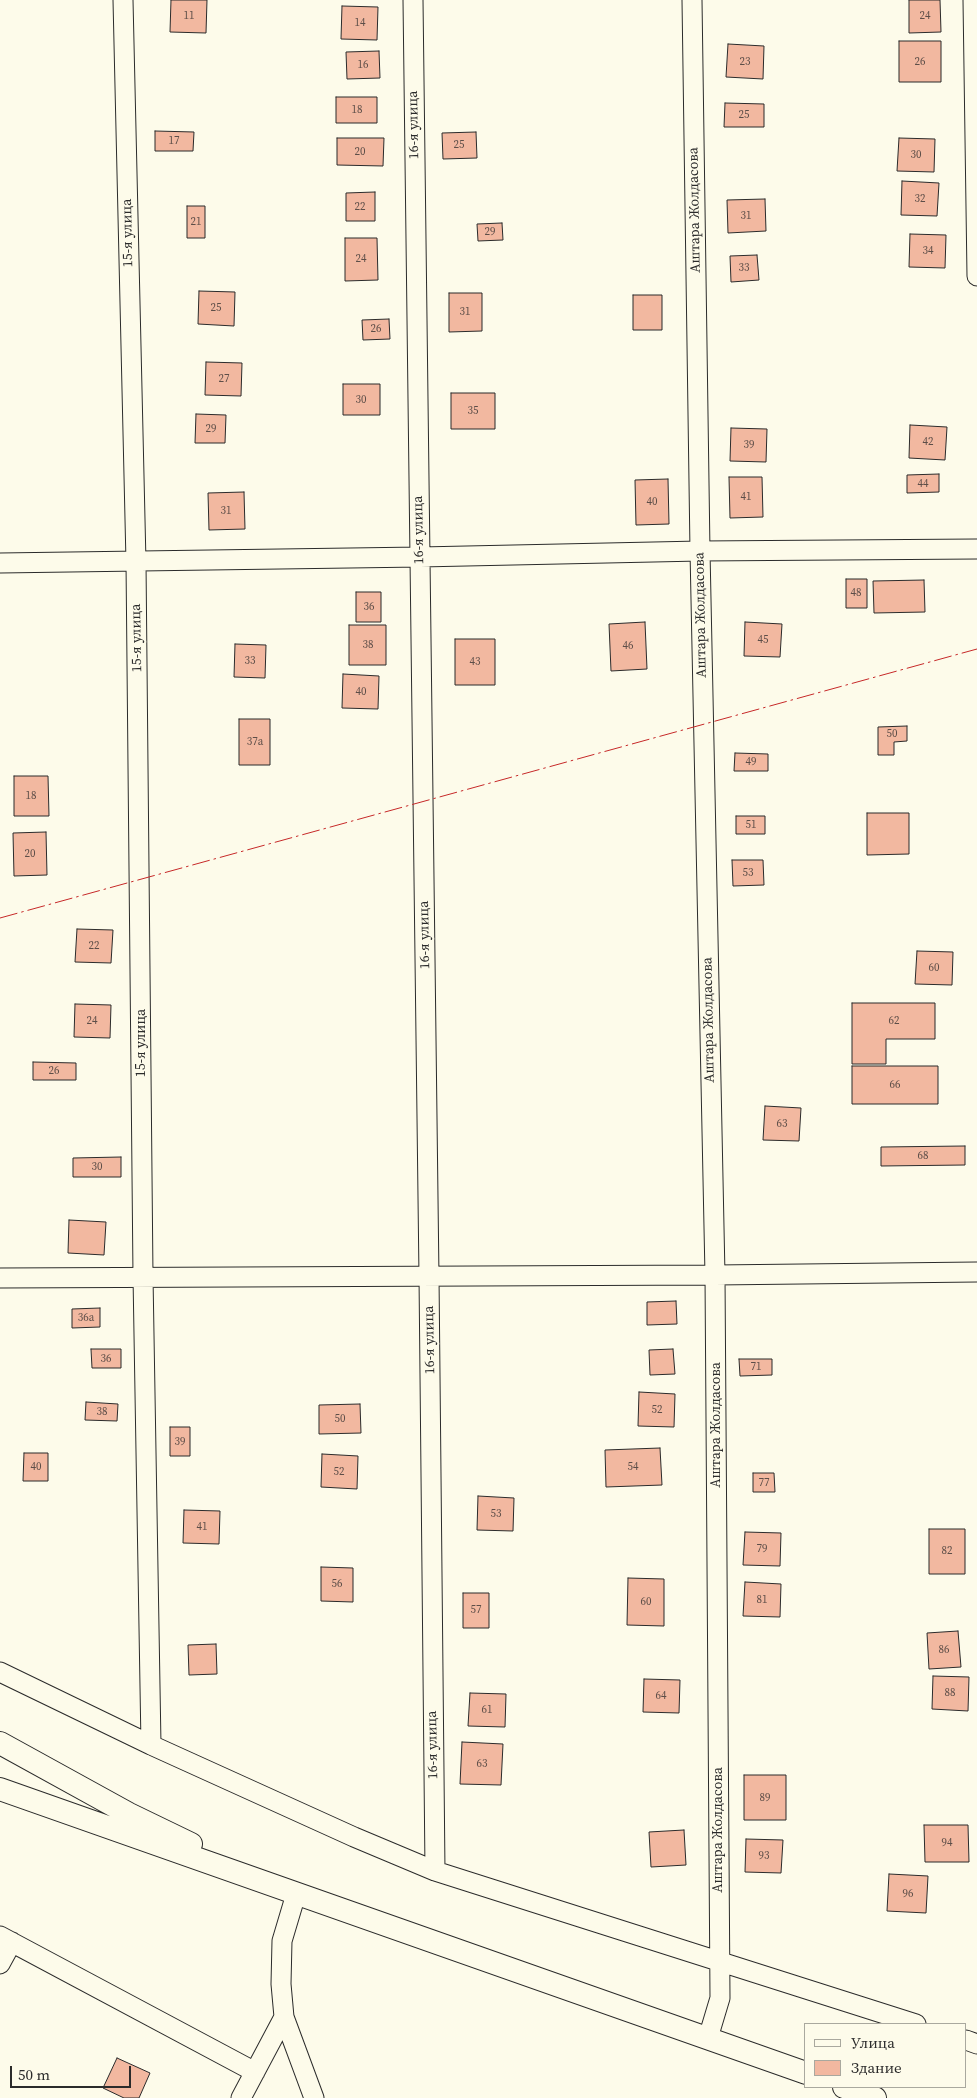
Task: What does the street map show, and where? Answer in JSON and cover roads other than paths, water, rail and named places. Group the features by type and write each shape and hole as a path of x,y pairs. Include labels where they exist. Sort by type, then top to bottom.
{"main road":[{"path":"0,1743 129,1814 296,1894"},
{"path":"0,1789 804,2072"},
{"path":"847,2088 875,2098"}],"street":[{"name":"15-я улица","path":"123,0 136,562 143,1276 151,1745"},
{"name":"16-я улица","path":"413,0 435,1871"},
{"name":"Аштара Жолдасова","path":"692,0 700,551 715,1275 720,1998 708,2038"},
{"path":"972,0 977,276"},
{"path":"0,563 700,551 977,549"},
{"path":"0,1278 977,1272"},
{"path":"0,1672 151,1745 354,1837 435,1871 913,2023"},
{"path":"296,1894 282,1941 281,1984 284,2018 314,2098"},
{"path":"0,1964 6,1939 256,2072"},
{"path":"241,2098 284,2018"}]}
